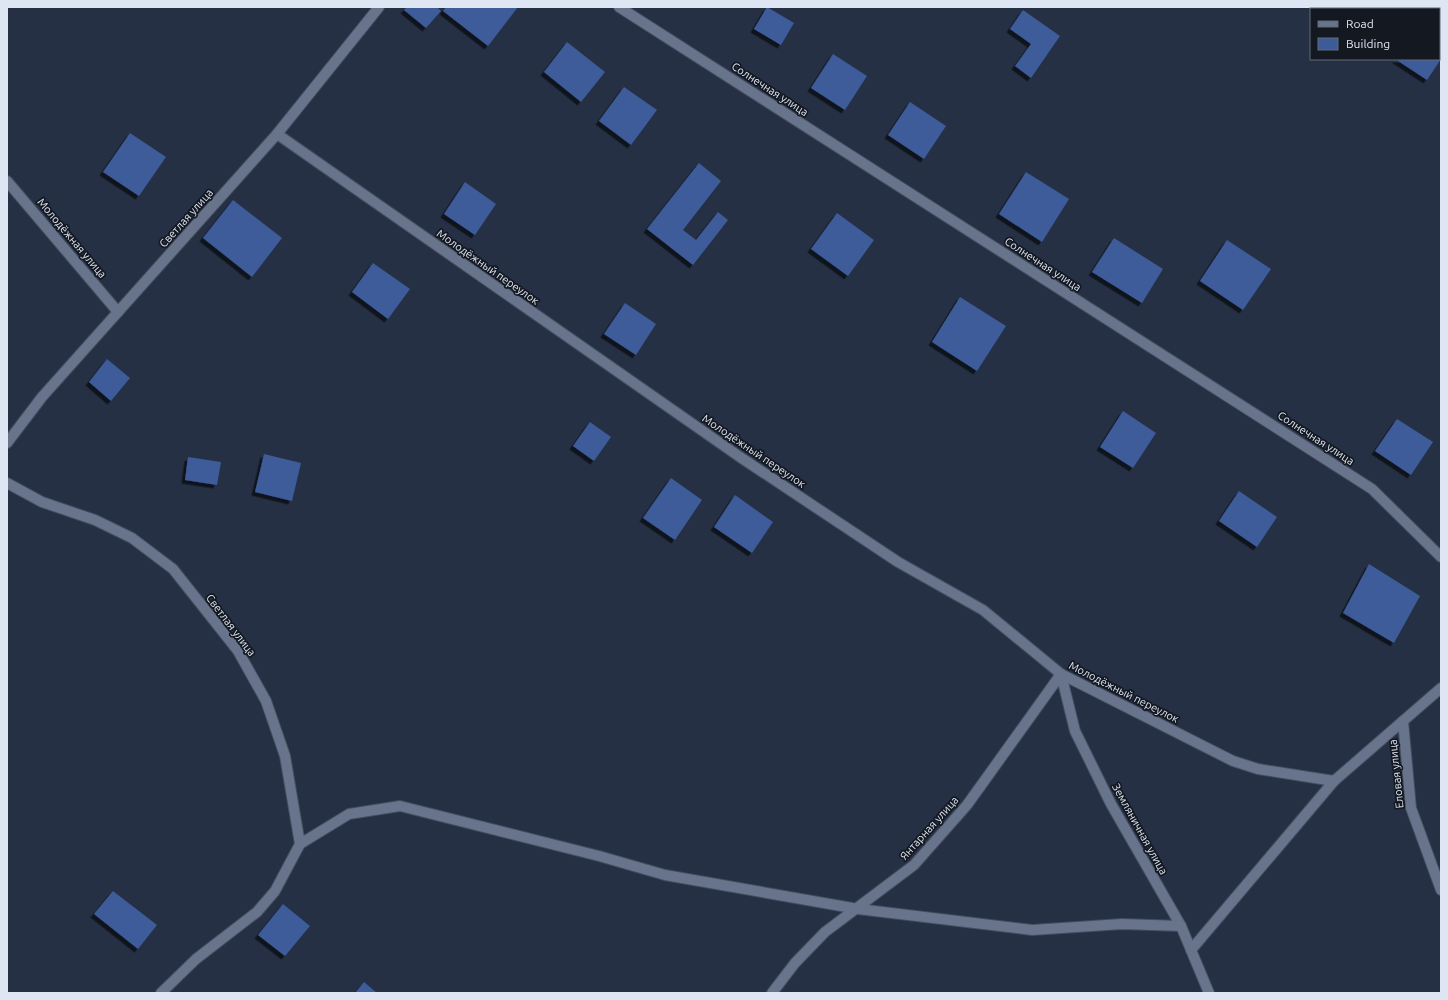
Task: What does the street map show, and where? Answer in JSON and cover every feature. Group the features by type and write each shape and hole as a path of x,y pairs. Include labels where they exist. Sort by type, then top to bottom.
{"street":[{"name":"Светлая улица","path":"7,443 42,397 277,134 379,7"},
{"name":"Солнечная улица","path":"619,7 1372,489 1441,557"},
{"name":"Молодёжный переулок","path":"277,134 747,461 898,562 983,610 1061,674 1233,761 1258,769 1334,781"},
{"name":"Молодёжная улица","path":"7,180 118,312"},
{"name":"Светлая улица","path":"7,483 42,502 95,520 132,538 173,569 238,651 266,701 285,756 300,844"},
{"name":"Янтарная улица","path":"772,993 795,963 825,932 858,909 914,865 967,805 1061,674"},
{"name":"Земляничная улица","path":"1061,674 1075,731 1111,804 1181,926 1208,993"},
{"path":"1191,950 1334,781 1441,688"},
{"name":"Еловая улица","path":"1403,722 1411,808 1441,890"},
{"path":"161,993 196,959 235,930 275,891 300,844 350,814 400,806 599,856 665,875 858,909 1032,930 1122,924 1181,926"}],"building":[{"path":"407,7 437,7 441,11 426,28 404,10"},
{"path":"446,7 518,7 488,46 443,11"},
{"path":"767,7 794,23 781,45 754,29"},
{"path":"1023,10 1060,36 1031,78 1015,66 1031,44 1010,29"},
{"path":"567,42 605,72 581,102 544,72"},
{"path":"1440,42 1441,59 1427,80 1397,60 1440,60"},
{"path":"833,54 867,76 845,110 811,88"},
{"path":"624,87 657,110 631,145 599,121"},
{"path":"910,102 946,126 924,159 888,135"},
{"path":"130,133 166,157 139,196 103,172"},
{"path":"699,163 721,181 683,230 696,240 718,212 728,220 693,265 647,229"},
{"path":"1026,172 1069,199 1042,242 999,214"},
{"path":"465,182 496,204 475,235 444,214"},
{"path":"233,200 282,238 252,277 203,238"},
{"path":"837,213 874,240 848,276 811,249"},
{"path":"1114,238 1163,269 1142,303 1092,272"},
{"path":"1227,240 1271,269 1243,310 1200,281"},
{"path":"373,263 410,289 388,319 352,292"},
{"path":"960,297 1006,326 977,371 932,342"},
{"path":"625,303 656,324 636,355 604,334"},
{"path":"107,359 130,378 111,401 89,382"},
{"path":"1123,411 1156,433 1133,468 1100,447"},
{"path":"1397,419 1433,442 1411,475 1375,451"},
{"path":"590,422 611,437 594,461 573,446"},
{"path":"264,454 301,463 292,501 255,492"},
{"path":"188,457 221,462 217,485 185,480"},
{"path":"671,478 702,500 675,540 643,518"},
{"path":"1239,491 1277,517 1257,547 1219,521"},
{"path":"735,495 773,522 752,553 714,527"},
{"path":"1369,564 1420,596 1394,643 1343,613"},
{"path":"113,891 157,925 138,949 94,914"},
{"path":"283,904 310,926 285,956 258,935"},
{"path":"364,982 377,993 355,993"}]}
